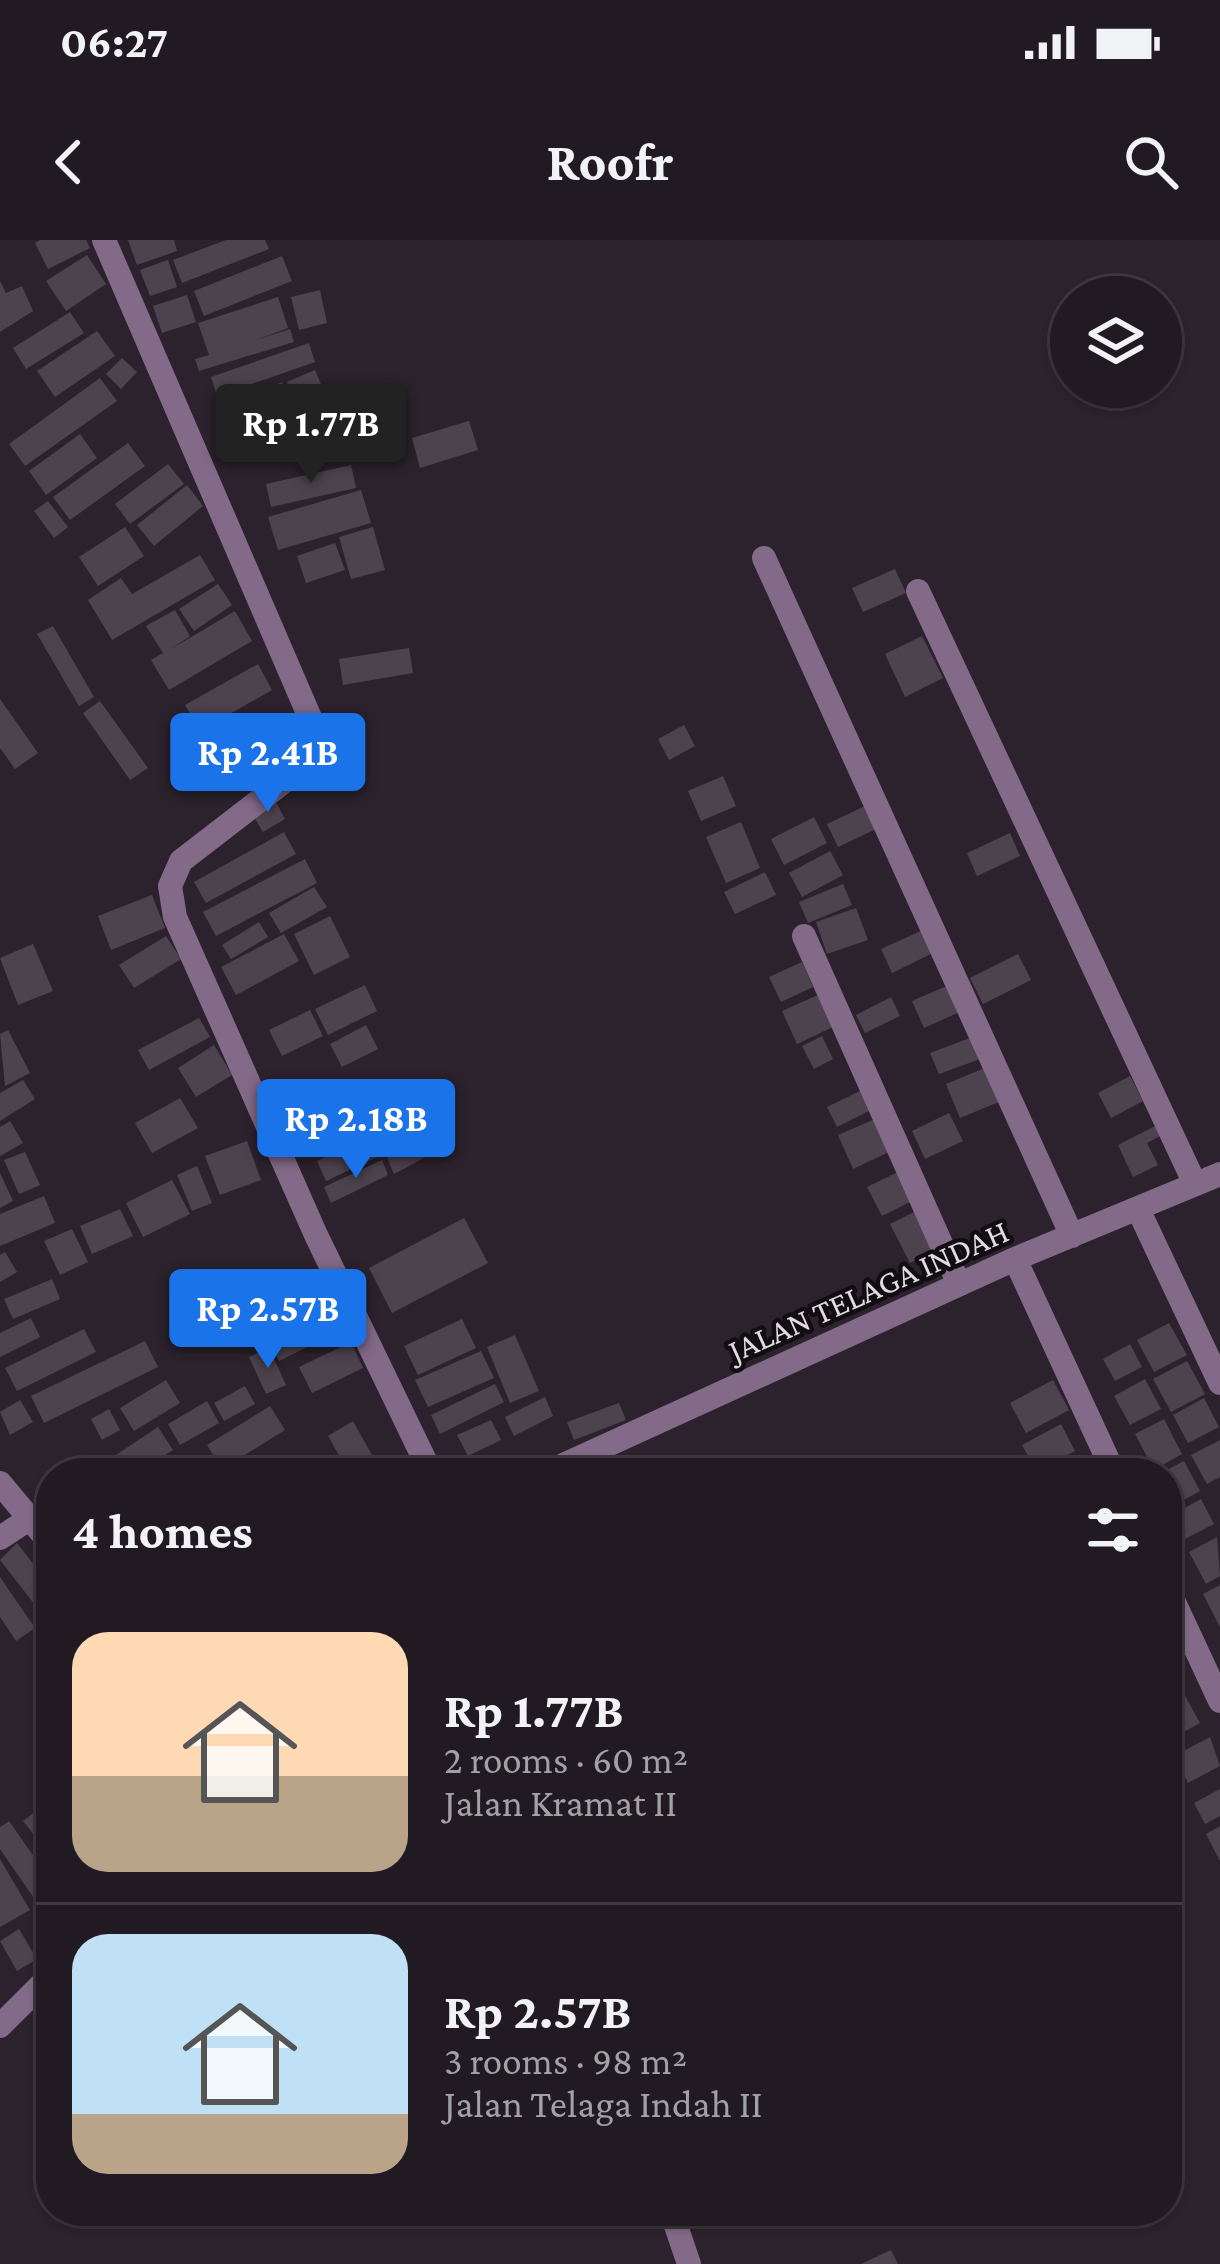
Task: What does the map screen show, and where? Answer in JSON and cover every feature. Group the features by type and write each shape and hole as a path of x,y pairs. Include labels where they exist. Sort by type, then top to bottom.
{"street":[{"path":"104,240 310,720 314,744 304,766 181,861 170,886 171,903 316,1234 424,1458"},
{"path":"764,558 1072,1236"},
{"path":"918,591 1196,1184"},
{"path":"804,936 954,1272"},
{"name":"JALAN TELAGA INDAH","path":"576,1458 954,1272 1015,1258 1220,1174"},
{"path":"1138,1209 1220,1383"},
{"path":"1015,1258 1107,1458"},
{"path":"0,1483 36,1523"},
{"path":"0,1538 32,1517"},
{"path":"1182,1619 1220,1701"},
{"path":"0,2026 36,1990"},
{"path":"676,2226 689,2264"}],"building":[{"path":"86,240 90,248 48,269 35,243"},
{"path":"128,240 174,240 177,251 137,265"},
{"path":"226,240 265,240 269,249 182,283 173,260"},
{"path":"87,255 106,284 66,311 46,281"},
{"path":"282,256 292,281 204,316 194,291"},
{"path":"168,260 177,287 150,296 140,270"},
{"path":"0,281 6,293 22,286 33,311 0,332"},
{"path":"320,290 327,323 299,330 291,297"},
{"path":"187,295 196,322 162,333 153,306"},
{"path":"278,297 288,328 256,340 290,329 294,342 199,371 195,359 209,355 198,323"},
{"path":"70,312 84,333 26,369 13,348"},
{"path":"97,331 115,356 55,397 37,371"},
{"path":"309,343 315,362 217,396 211,377"},
{"path":"122,358 137,372 121,389 106,374"},
{"path":"315,370 333,412 304,424 287,382"},
{"path":"100,378 117,401 25,466 9,444"},
{"path":"282,382 294,415 244,433 233,400"},
{"path":"469,421 478,450 420,468 412,438"},
{"path":"80,434 97,458 46,495 29,471"},
{"path":"128,443 145,466 70,520 53,497"},
{"path":"168,464 184,484 130,524 115,504"},
{"path":"351,465 356,488 271,507 266,484"},
{"path":"187,485 203,506 154,546 137,525"},
{"path":"361,490 371,523 278,550 268,517"},
{"path":"48,501 68,527 54,538 34,511"},
{"path":"125,527 144,556 98,586 79,557"},
{"path":"373,527 385,570 351,579 339,537"},
{"path":"335,543 345,570 306,583 297,556"},
{"path":"200,555 215,580 112,640 88,600 121,578 132,594"},
{"path":"895,569 906,593 863,612 852,588"},
{"path":"218,584 232,605 194,631 179,609"},
{"path":"175,610 190,636 171,649 235,611 252,641 169,690 151,660 163,653 146,626"},
{"path":"53,626 94,697 79,706 37,634"},
{"path":"922,636 943,678 905,697 885,654"},
{"path":"409,648 413,673 343,685 339,659"},
{"path":"258,664 272,690 200,731 185,705"},
{"path":"0,699 38,753 15,769 0,748"},
{"path":"100,701 148,768 130,780 83,713"},
{"path":"684,725 695,746 669,760 658,739"},
{"path":"723,776 736,806 701,821 688,791"},
{"path":"274,798 285,819 263,832 251,812"},
{"path":"865,806 876,829 838,847 827,824"},
{"path":"814,817 827,843 784,865 771,839"},
{"path":"741,822 760,868 726,883 706,837"},
{"path":"284,832 296,854 206,903 194,882"},
{"path":"1010,833 1020,856 977,876 967,853"},
{"path":"830,851 843,875 802,897 789,873"},
{"path":"305,859 317,883 216,936 203,912"},
{"path":"765,872 776,895 735,914 724,892"},
{"path":"843,884 852,905 808,923 799,902"},
{"path":"314,887 327,907 281,933 269,913"},
{"path":"152,895 165,928 111,950 98,916"},
{"path":"856,908 868,940 827,954 816,922"},
{"path":"330,916 350,957 314,975 294,934"},
{"path":"259,922 268,937 231,959 222,945"},
{"path":"923,930 933,953 892,973 881,949"},
{"path":"284,934 299,961 236,995 221,967"},
{"path":"166,936 181,959 134,988 119,965"},
{"path":"33,944 53,991 18,1005 0,958"},
{"path":"1018,954 1031,980 983,1004 970,978"},
{"path":"802,962 813,987 781,1002 769,977"},
{"path":"365,985 377,1011 328,1035 315,1009"},
{"path":"949,985 960,1012 924,1028 912,1001"},
{"path":"820,994 835,1026 797,1044 782,1011"},
{"path":"891,997 900,1016 865,1033 856,1015"},
{"path":"310,1010 323,1036 282,1056 269,1030"},
{"path":"199,1018 210,1037 149,1070 138,1050"},
{"path":"366,1025 378,1049 342,1067 330,1044"},
{"path":"8,1030 30,1073 5,1086 0,1034"},
{"path":"822,1036 833,1059 814,1069 802,1046"},
{"path":"975,1036 983,1058 939,1074 930,1053"},
{"path":"214,1045 232,1075 196,1097 178,1068"},
{"path":"992,1065 1006,1099 960,1118 946,1084"},
{"path":"1130,1076 1143,1101 1111,1118 1098,1093"},
{"path":"23,1080 35,1099 0,1121 0,1093"},
{"path":"862,1090 871,1110 837,1127 827,1107"},
{"path":"180,1098 198,1128 152,1153 135,1123"},
{"path":"949,1113 963,1141 925,1159 912,1131"},
{"path":"409,1118 418,1138 326,1181 317,1161"},
{"path":"875,1119 889,1152 853,1169 838,1135"},
{"path":"10,1121 23,1143 0,1156 0,1127"},
{"path":"1161,1123 1166,1133 1147,1143 1158,1165 1133,1177 1118,1145"},
{"path":"426,1138 433,1153 394,1174 387,1158"},
{"path":"247,1141 261,1180 220,1195 205,1156"},
{"path":"25,1152 40,1185 19,1194 4,1160"},
{"path":"382,1160 388,1175 331,1203 324,1187"},
{"path":"197,1166 212,1203 192,1211 177,1175"},
{"path":"900,1171 914,1200 882,1216 867,1187"},
{"path":"0,1173 13,1201 0,1208"},
{"path":"172,1180 190,1214 143,1237 126,1203"},
{"path":"44,1196 55,1223 0,1246 0,1214"},
{"path":"120,1209 133,1236 92,1254 80,1226"},
{"path":"920,1209 940,1248 910,1263 890,1224"},
{"path":"464,1218 488,1263 392,1313 369,1268"},
{"path":"72,1229 88,1262 60,1275 44,1241"},
{"path":"5,1252 17,1272 0,1282 0,1255"},
{"path":"230,1273 239,1292 188,1315 179,1296"},
{"path":"52,1279 60,1299 13,1319 4,1299"},
{"path":"321,1305 335,1333 279,1361 265,1333"},
{"path":"31,1318 40,1337 0,1357 0,1333"},
{"path":"462,1319 476,1348 418,1375 404,1346"},
{"path":"1169,1323 1187,1355 1154,1372 1137,1340"},
{"path":"84,1329 96,1352 17,1391 5,1368"},
{"path":"515,1335 539,1391 510,1403 487,1347"},
{"path":"145,1341 158,1367 44,1423 31,1396"},
{"path":"351,1342 363,1368 312,1393 299,1367"},
{"path":"1130,1344 1142,1367 1115,1381 1103,1359"},
{"path":"269,1348 286,1385 266,1394 249,1357"},
{"path":"481,1351 494,1378 428,1407 415,1380"},
{"path":"1187,1361 1205,1394 1171,1412 1153,1379"},
{"path":"1145,1379 1161,1409 1130,1425 1114,1396"},
{"path":"166,1380 180,1403 134,1431 120,1408"},
{"path":"1053,1380 1069,1410 1026,1433 1010,1403"},
{"path":"495,1384 504,1402 440,1434 431,1415"},
{"path":"245,1386 255,1404 224,1421 214,1403"},
{"path":"545,1397 553,1416 514,1436 505,1417"},
{"path":"1204,1398 1219,1427 1188,1443 1173,1415"},
{"path":"20,1400 33,1422 10,1435 0,1412"},
{"path":"207,1401 219,1423 180,1445 168,1424"},
{"path":"619,1403 626,1420 574,1440 567,1422"},
{"path":"270,1406 285,1430 240,1458 215,1458 207,1445"},
{"path":"109,1409 120,1430 102,1440 91,1419"},
{"path":"1164,1419 1182,1454 1148,1458 1135,1434"},
{"path":"491,1420 501,1440 468,1456 457,1435"},
{"path":"353,1421 374,1458 340,1458 328,1436"},
{"path":"1061,1424 1075,1451 1061,1458 1029,1458 1022,1445"},
{"path":"158,1427 173,1450 160,1458 113,1457"},
{"path":"1220,1440 1220,1477 1207,1484 1191,1455"},
{"path":"1182,1462 1200,1491 1182,1501"},
{"path":"1201,1499 1214,1524 1183,1540 1182,1509"},
{"path":"1217,1537 1220,1576 1206,1584 1189,1552"},
{"path":"17,1543 36,1568 36,1606 0,1560"},
{"path":"0,1577 35,1628 16,1641 0,1617"},
{"path":"1220,1585 1220,1627 1203,1594"},
{"path":"1182,1695 1200,1723 1182,1733"},
{"path":"1210,1737 1220,1766 1188,1783 1182,1771 1182,1752"},
{"path":"1220,1789 1220,1816 1205,1824 1194,1803"},
{"path":"36,1811 36,1837 23,1821"},
{"path":"9,1821 36,1860 36,1901 0,1849 0,1827"},
{"path":"1220,1826 1220,1861 1206,1834"},
{"path":"0,1859 30,1910 0,1927"},
{"path":"19,1929 36,1960 17,1971 0,1941"},
{"path":"891,2250 898,2264 861,2264"}]}
